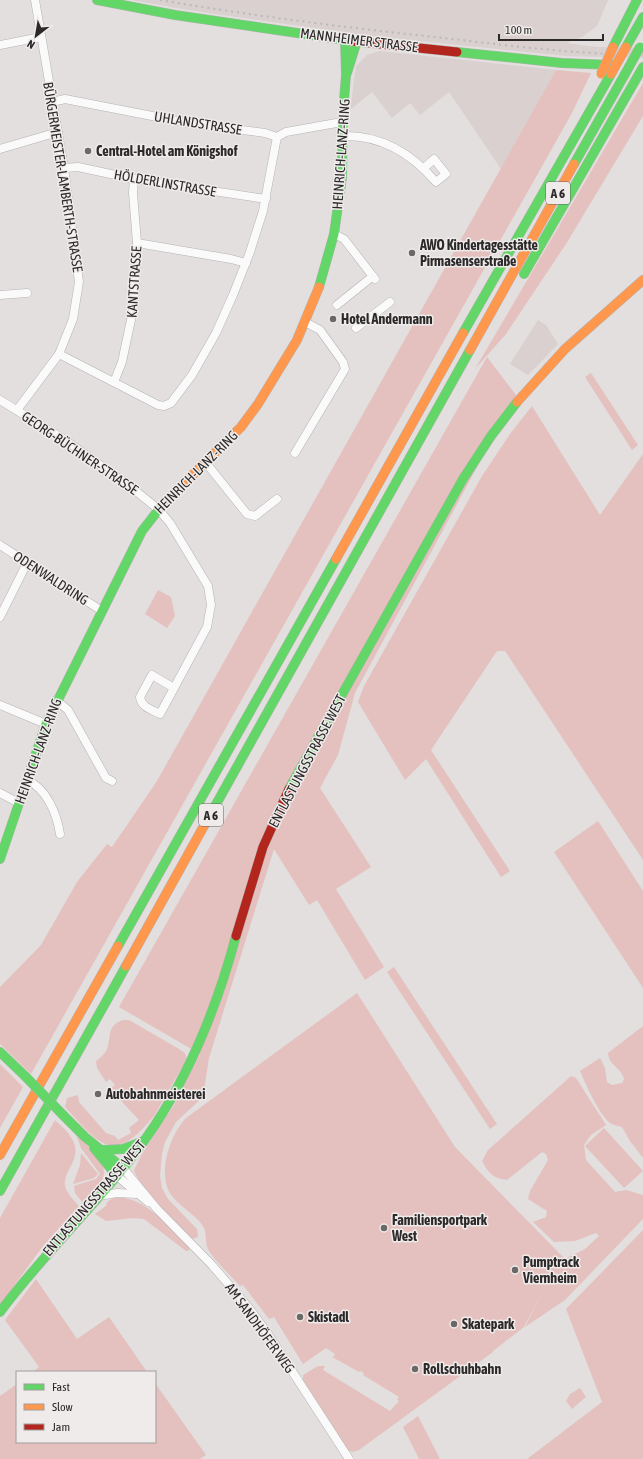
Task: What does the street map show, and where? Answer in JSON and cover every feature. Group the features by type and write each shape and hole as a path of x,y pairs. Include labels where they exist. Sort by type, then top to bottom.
{"main road":[{"name":"MANNHEIMER STRASSE","path":"97,0 175,15 345,40 562,63 624,69 642,69"},
{"name":"A 6","path":"615,43 630,0"},
{"name":"A 6","path":"558,165 615,43 637,0"},
{"name":"A 6","path":"0,1155 643,17"},
{"name":"HEINRICH-LANZ-RING","path":"0,859 26,780 56,700 142,531 158,509 241,427 258,404 297,340 305,322 319,287 334,234 342,178 342,122 346,76 345,40"},
{"name":"HEINRICH-LANZ-RING","path":"346,76 357,41"},
{"name":"A 6","path":"0,1191 476,341 624,69 641,44"},
{"path":"476,341 498,316 531,262 642,69"},
{"name":"ENTLASTUNGSSTRASSE WEST","path":"0,1312 27,1275 117,1176 144,1141 176,1091 195,1054 215,1006 263,848 286,795 483,446 522,394 556,359 643,280"},
{"name":"AM SANDHÖFER WEG","path":"0,1052 85,1137 117,1176"},
{"name":"AM SANDHÖFER WEG","path":"85,1137 103,1150 123,1168"},
{"path":"103,1150 123,1149 144,1141"}],"street":[{"name":"BÜRGERMEISTER-LAMBERTH-STRASSE","path":"17,410 60,354 73,319 79,282 64,168 35,0"},
{"path":"0,45 41,37"},
{"name":"UHLANDSTRASSE","path":"52,102 65,99 188,123 264,133 277,137"},
{"path":"60,354 158,405 164,406 171,403 192,375 216,333 246,263 266,199 277,137 286,132 342,122"},
{"path":"0,149 58,132"},
{"path":"343,136 357,136 391,146 404,152 424,168"},
{"name":"HÖLDERLINSTRASSE","path":"64,168 78,167 134,179 266,199"},
{"name":"KANTSTRASSE","path":"114,382 122,362 131,326 135,286 137,243 133,193 134,179"},
{"path":"334,234 344,239 374,278 337,305"},
{"path":"137,243 232,259 246,263"},
{"path":"0,294 27,293"},
{"path":"356,328 390,302"},
{"path":"295,453 345,369 343,362 320,330 305,322"},
{"name":"GEORG-BÜCHNER-STRASSE","path":"0,400 102,466 158,509 170,523 208,586 211,606 207,627 160,714 143,705 141,701 140,697 152,676 174,688"},
{"path":"206,463 247,514 255,516 277,499"},
{"name":"ODENWALDRING","path":"0,545 102,611"},
{"path":"0,617 27,563"},
{"path":"56,700 68,710 106,778 112,781"},
{"path":"0,705 46,724"},
{"path":"26,780 35,783 40,788 57,818 60,834"},
{"path":"0,794 19,802"},
{"name":"AM SANDHÖFER WEG","path":"123,1168 157,1209 211,1264 249,1308 272,1340 349,1459"},
{"name":"AM SANDHÖFER WEG","path":"117,1176 157,1209"},
{"path":"99,1196 117,1193 137,1194"}],"shaded area":[{"path":"132,0 608,0 597,26 582,37 566,43 597,47 643,48 643,58 566,56 370,36 188,10"},
{"path":"380,51 556,70 501,169 449,92 420,115 410,103 392,118 372,92 350,110 356,66 367,55"},
{"path":"556,70 591,73 572,113 31,1074 0,1044 0,987 41,945 77,882 107,844 112,847 157,781"},
{"path":"643,83 643,116 566,244 506,334 475,369"},
{"path":"538,320 546,325 558,344 528,375 510,364"},
{"path":"487,357 516,395 355,693 338,755 320,788 371,867 336,889 384,967 365,980 317,900 309,905 274,849 209,1058 203,1097 176,1122 165,1142 162,1154 160,1176 162,1188 168,1199 197,1229 198,1237 192,1239 168,1216 143,1187 134,1170 142,1154 174,1105 200,1054 119,1007"},
{"path":"591,373 638,445 632,450 585,377"},
{"path":"532,406 600,515 643,454 643,860 505,651 497,651 431,750 510,871 501,877 426,759 405,780 358,702 364,686 482,476 510,434"},
{"path":"158,590 171,597 175,616 167,628 145,614"},
{"path":"598,821 643,891 643,988 554,852"},
{"path":"394,967 497,1124 490,1129 387,972"},
{"name":"Familiensportpark West","path":"357,993 455,1147 565,1259 585,1249 599,1236 596,1233 575,1241 554,1242 533,1222 546,1217 547,1211 528,1199 530,1191 548,1160 546,1154 542,1152 507,1180 492,1175 482,1161 488,1150 571,1076 576,1078 606,1125 591,1135 584,1145 586,1160 615,1192 626,1190 643,1195 643,1219 565,1300 525,1327 541,1294 524,1327 493,1352 359,1450 352,1452 346,1449 303,1382 303,1375 318,1366 325,1366 323,1370 390,1411 399,1401 397,1400 399,1397 363,1375 364,1373 359,1372 334,1358 332,1359 335,1354 326,1348 303,1364 274,1317 269,1319 243,1285 240,1286 210,1253 207,1247 204,1228 194,1216 175,1200 167,1188 165,1167 170,1144 180,1125 186,1118"},
{"path":"129,1020 179,1049 185,1053 187,1059 154,1116 140,1132 128,1141 117,1145 107,1144 98,1140 65,1107 67,1098 78,1095 79,1102 106,1133 115,1136 118,1140 131,1133 129,1128 139,1120 110,1089 115,1085 110,1079 106,1082 97,1068 96,1061 106,1051 112,1028 118,1022"},
{"path":"643,1026 643,1158 630,1141 622,1127 610,1123 606,1119 593,1099 580,1071 600,1058 605,1068 607,1082 612,1085 622,1083 624,1079 610,1061 608,1053"},
{"path":"0,1064 23,1087 0,1128"},
{"path":"55,1120 67,1132 76,1151 65,1180 65,1186 69,1194 79,1206 43,1246 0,1305 0,1218"},
{"path":"604,1128 643,1171 624,1188 585,1146"},
{"path":"76,1134 100,1160 104,1175 101,1183 94,1192 82,1202 75,1193 74,1186 96,1179 100,1174 81,1148"},
{"path":"81,1153 98,1174 94,1178 73,1184 80,1165"},
{"path":"115,1197 126,1198 146,1207 164,1221 189,1245 190,1248 188,1251 144,1219 133,1218 106,1221 95,1214 106,1206 107,1202"},
{"path":"643,1230 643,1459 527,1459 602,1402 566,1309"},
{"path":"36,1279 77,1339 109,1317 146,1371 34,1371 39,1367 5,1320"},
{"path":"156,1384 206,1455 200,1459 0,1459 0,1396 16,1385 16,1443 156,1443"},
{"path":"580,1388 586,1397 572,1409 566,1401 570,1394"},
{"path":"418,1416 440,1459 419,1459 403,1427"}],"railway":[{"path":"160,0 337,26 544,49 643,55"}],"traffic: fast":[{"path":"97,0 175,15 352,41"},
{"path":"613,47 637,0"},
{"path":"626,47 643,17"},
{"path":"319,287 334,234 342,177 343,113 346,75 345,40"},
{"path":"347,73 357,41"},
{"path":"625,74 640,47"},
{"path":"457,52 562,63 612,65"},
{"path":"524,274 643,67"},
{"path":"463,333 611,74"},
{"path":"574,164 625,74"},
{"path":"205,824 470,350"},
{"path":"289,789 463,479 491,436 517,402"},
{"path":"0,859 46,724 142,531 163,504"},
{"path":"118,946 336,559"},
{"path":"0,1312 38,1265 138,1150 169,1103 203,1034 221,986 236,936"},
{"path":"0,1191 126,966"},
{"path":"0,1052 25,1076"},
{"path":"25,1076 63,1115"},
{"path":"63,1115 85,1137 123,1168"},
{"path":"103,1150 123,1149 144,1141"},
{"path":"94,1148 117,1176"}],"traffic: slow":[{"path":"601,74 613,47"},
{"path":"611,74 626,47"},
{"path":"470,350 574,164"},
{"path":"517,402 565,349 643,280"},
{"path":"163,504 241,427 258,404 297,340 319,287"},
{"path":"336,559 463,333"},
{"path":"126,966 205,824"},
{"path":"0,1155 118,946"}],"traffic: jam":[{"path":"352,41 457,52"},
{"path":"236,936 263,847 289,789"}],"place":[{"name":"Central-Hotel am Königshof","path":"88,151"},
{"name":"AWO Kindertagesstätte Pirmasenserstraße","path":"412,253"},
{"name":"Hotel Andermann","path":"333,319"},
{"name":"Autobahnmeisterei","path":"98,1094"},
{"name":"Familiensportpark West","path":"384,1228"},
{"name":"Pumptrack Viernheim","path":"515,1270"},
{"name":"Skistadl","path":"300,1317"},
{"name":"Skatepark","path":"454,1324"},
{"name":"Rollschuhbahn","path":"415,1369"}]}
